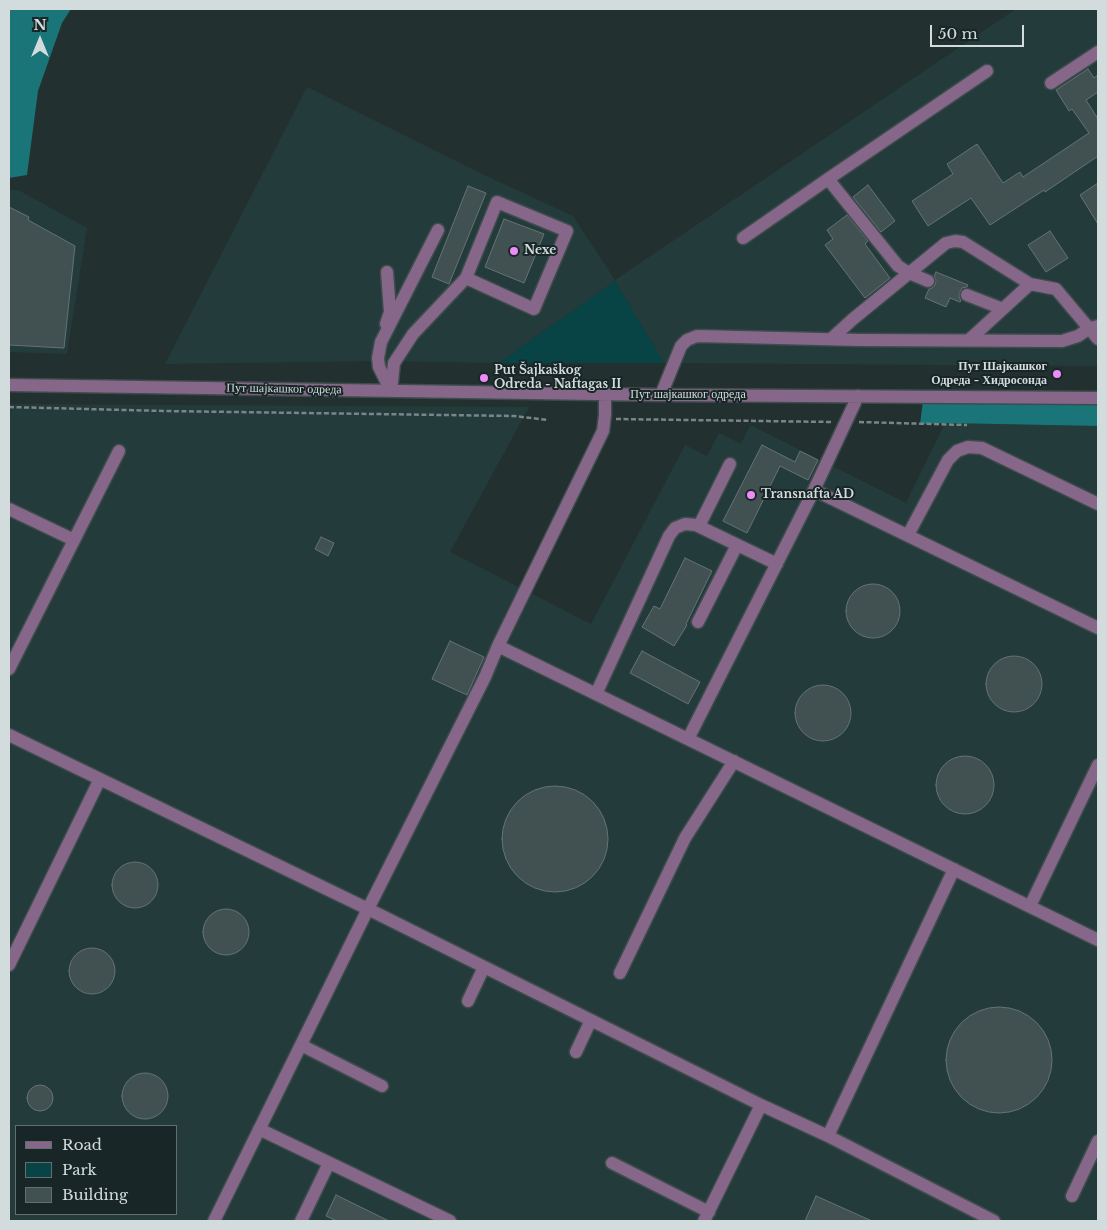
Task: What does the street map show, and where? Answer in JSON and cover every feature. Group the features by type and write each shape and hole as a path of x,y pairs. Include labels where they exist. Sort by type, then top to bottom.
{"street":[{"path":"1051,83 1098,52"},
{"path":"743,238 988,72"},
{"path":"828,179 898,266 909,273 928,280"},
{"path":"391,391 394,362 413,334 466,278 497,202 567,231 534,309 466,278"},
{"path":"382,342 438,230"},
{"path":"661,396 681,346 687,340 697,336 860,340 1062,341 1096,331 1056,289 1030,284 963,242 955,241 946,243 831,339"},
{"path":"387,272 390,312 378,358 379,367 391,391"},
{"path":"969,340 1030,284"},
{"path":"967,295 1003,309"},
{"path":"853,319 853,326 860,340"},
{"name":"Пут шајкашког одреда","path":"9,385 661,396 1098,398"},
{"path":"214,1221 484,677 603,431 605,419 604,395"},
{"path":"688,739 814,490 858,396"},
{"path":"908,535 948,460 957,451 968,447 982,448 1098,504"},
{"path":"9,669 119,451"},
{"path":"699,526 730,464"},
{"path":"814,490 1098,628"},
{"path":"9,509 74,540"},
{"path":"596,694 669,536 675,528 685,524 699,526 777,564"},
{"path":"698,622 737,544"},
{"path":"498,646 1098,940"},
{"path":"9,735 368,909 761,1105 828,1136 994,1221"},
{"path":"620,974 686,838 734,762"},
{"path":"1030,906 1098,765"},
{"path":"9,965 100,779"},
{"path":"828,1136 954,869"},
{"path":"468,1001 484,967"},
{"path":"576,1052 591,1020"},
{"path":"301,1045 382,1086"},
{"path":"612,1163 706,1217 761,1105"},
{"path":"259,1129 450,1221"},
{"path":"1072,1196 1098,1141"},
{"path":"301,1221 329,1163"}],"path":[{"path":"9,407 514,416 548,420"},
{"path":"605,419 966,425"}],"shaded area":[{"path":"9,9 71,9 62,23 38,91 27,175 9,178"},
{"path":"1016,9 1098,9 1098,366 664,363 615,281 499,363 382,361 165,364 307,87 476,171 573,216 615,280"},
{"path":"9,189 20,191 87,228 67,354 9,352"},
{"path":"923,401 1098,405 1098,426 920,424"},
{"path":"9,404 529,407 450,552 591,624 685,445 707,456 719,433 741,444 750,425 906,503 945,423 1098,426 1098,1221 9,1221"}],"green space":[{"path":"615,281 664,363 499,363"}],"building":[{"path":"1088,69 1094,78 1098,75 1098,92 1086,100 1098,119 1098,156 1045,192 1044,190 990,225 971,198 928,226 912,201 953,174 947,164 977,144 1003,183 1020,172 1023,177 1089,133 1072,109 1069,111 1056,90"},
{"path":"1098,183 1098,224 1080,195"},
{"path":"868,185 895,221 881,232 853,197"},
{"path":"468,186 486,193 449,284 432,277"},
{"path":"9,207 29,217 28,220 75,246 64,348 9,345"},
{"path":"847,215 868,241 865,244 890,278 865,298 825,245 833,239 827,230"},
{"name":"Nexe","path":"504,219 544,234 524,283 485,267"},
{"path":"1050,231 1068,258 1046,272 1028,245"},
{"path":"936,272 968,285 962,288 960,292 960,302 950,298 946,307 925,298 929,289 935,285 936,280 934,276"},
{"name":"Transnafta AD","path":"762,445 795,462 800,451 818,460 808,480 780,466 747,533 723,521"},
{"path":"321,537 334,543 328,556 315,549"},
{"path":"685,558 712,571 687,625 674,646 642,627 654,606 660,609"},
{"path":"868,584 878,584 888,588 896,596 900,611 896,626 888,634 878,638 868,638 858,634 850,626 846,616 846,606 850,596 858,588"},
{"path":"450,641 484,657 467,695 432,679"},
{"path":"642,651 700,682 688,704 630,673"},
{"path":"1014,656 1025,658 1034,664 1040,673 1042,684 1040,695 1034,704 1025,710 1014,712 1003,710 994,704 988,695 986,684 988,673 994,664 1003,658"},
{"path":"817,685 829,685 839,689 847,697 851,713 847,729 839,737 829,741 817,741 807,737 799,729 795,719 795,707 799,697 807,689"},
{"path":"965,756 976,758 989,769 994,785 992,796 981,809 965,814 954,812 941,801 936,785 938,774 949,761"},
{"path":"555,786 575,790 592,802 604,819 608,839 604,859 592,876 575,888 555,892 535,888 518,876 506,859 502,839 506,819 518,802 535,790"},
{"path":"135,862 148,866 154,872 158,885 154,898 148,904 135,908 122,904 116,898 112,885 116,872 122,866"},
{"path":"226,909 239,913 245,919 249,932 245,945 239,951 226,955 213,951 207,945 203,932 207,919 213,913"},
{"path":"92,948 105,952 111,958 115,971 111,984 105,990 92,994 79,990 73,984 69,971 73,958 79,952"},
{"path":"999,1007 1019,1011 1036,1023 1048,1040 1052,1060 1048,1080 1036,1097 1019,1109 999,1113 979,1109 962,1097 950,1080 946,1060 950,1040 962,1023 979,1011"},
{"path":"145,1073 158,1077 164,1083 168,1096 164,1109 158,1115 145,1119 132,1115 126,1109 122,1096 126,1083 132,1077"},
{"path":"40,1085 49,1089 53,1098 49,1107 40,1111 31,1107 27,1098 31,1089"},
{"path":"336,1195 389,1221 337,1221 326,1216"},
{"path":"816,1196 872,1221 805,1221"}],"place":[{"name":"Nexe","path":"514,251"},
{"name":"Пут Шајкашког Одреда - Хидросонда","path":"1057,374"},
{"name":"Put Šajkaškog Odreda - Naftagas II","path":"484,378"},
{"name":"Transnafta AD","path":"751,495"}]}
